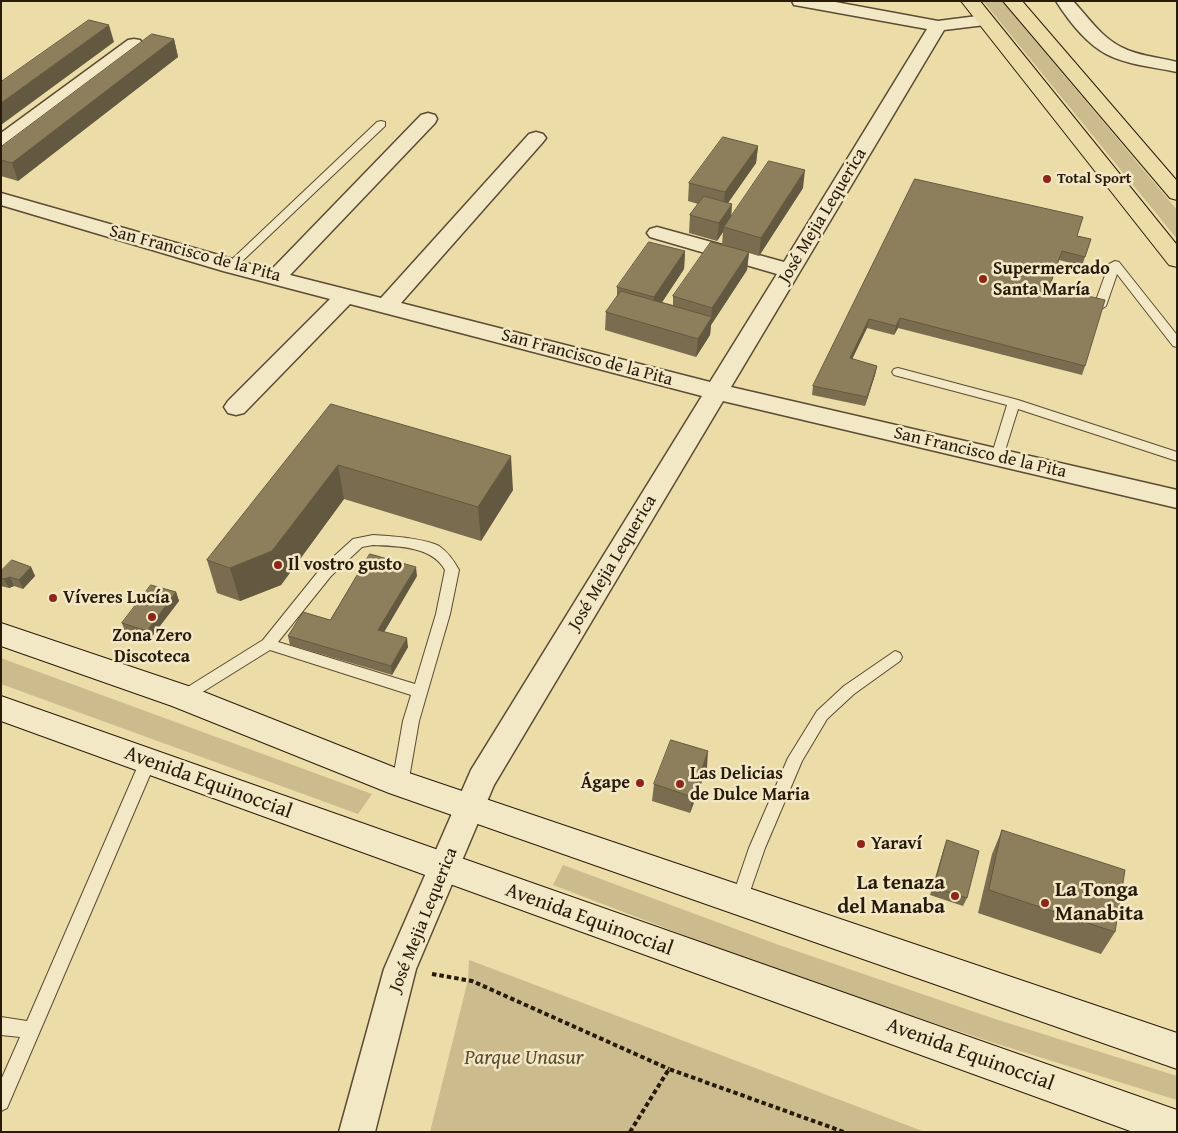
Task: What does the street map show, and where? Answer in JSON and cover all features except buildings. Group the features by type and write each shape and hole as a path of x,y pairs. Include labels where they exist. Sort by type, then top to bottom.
{"main road":[{"path":"970,1 1177,260"},
{"path":"1012,1 1177,194"},
{"path":"1,634 183,697 400,784 1177,1051"},
{"name":"Avenida Equinoccial","path":"1,708 1177,1129"}],"street":[{"path":"800,1 938,26 985,20"},
{"path":"1064,1 1103,42 1114,50 1137,58 1177,66"},
{"name":"José Mejia Lequerica","path":"357,1132 400,969 482,779 938,26"},
{"path":"1,142 134,44"},
{"path":"276,276 428,119"},
{"path":"386,306 536,138"},
{"name":"San Francisco de la Pita","path":"1,199 231,266 276,276 717,392 1177,498"},
{"path":"657,232 790,271"},
{"path":"236,407 346,295"}],"lane":[{"path":"231,266 381,124"},
{"path":"1100,306 1115,264 1177,343"},
{"path":"898,372 1014,404 1177,456"},
{"path":"997,457 1014,404"},
{"path":"183,697 268,644 326,572 358,543 373,540 397,541 434,550 447,561 452,570 443,614 412,721 400,784"},
{"path":"268,644 421,692"},
{"path":"739,901 757,848 796,758 822,715 849,690 895,657"},
{"path":"1,1102 148,761"},
{"path":"1,1026 32,1030"}],"path":[{"path":"400,969 472,981 669,1069 844,1132"},
{"path":"630,1132 669,1069"}],"green space":[{"path":"983,1 1002,1 1177,210 1177,239"},
{"path":"1,658 372,794 358,814 1,684"},
{"path":"563,865 776,944 995,1019 1177,1076 1177,1100 991,1042 767,967 553,885"},
{"name":"Parque Unasur","path":"469,960 925,1132 430,1132 468,980"}],"place":[{"name":"Total Sport","path":"1047,179"},
{"name":"Supermercado Santa María","path":"983,279"},
{"name":"Il vostro gusto","path":"278,565"},
{"name":"Víveres Lucía","path":"53,598"},
{"name":"Zona Zero Discoteca","path":"152,617"},
{"name":"Ágape","path":"640,783"},
{"name":"Las Delicias de Dulce Maria","path":"680,784"},
{"name":"Yaraví","path":"861,844"},
{"name":"La tenaza del Manaba","path":"955,896"},
{"name":"La Tonga Manabita","path":"1045,903"}]}
